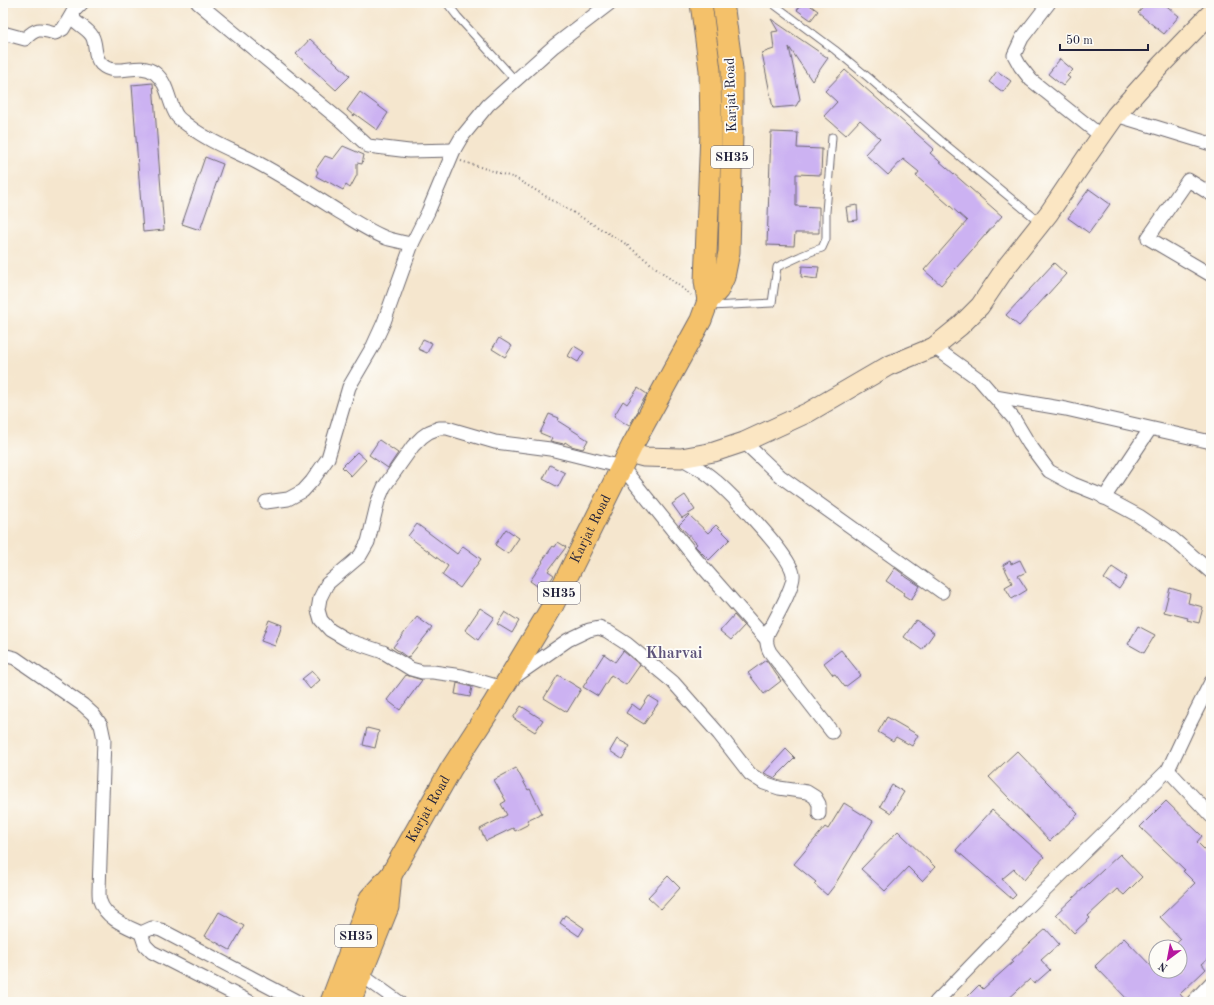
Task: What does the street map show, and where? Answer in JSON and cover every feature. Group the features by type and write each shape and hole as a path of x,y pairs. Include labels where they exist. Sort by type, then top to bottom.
{"main road":[{"name":"Karjat Road","path":"701,3 710,70 710,133 705,281 707,303"},
{"name":"Karjat Road","path":"331,1002 370,898 391,875 451,769 505,685 552,607 626,460 701,320 707,303 718,290 724,277 729,252 732,69 724,3"},
{"name":"Karjat Road","path":"350,1002 388,906 391,875"}],"street":[{"path":"198,3 341,121 368,146 452,154"},
{"path":"266,502 288,499 303,491 328,458 349,387 373,346 384,322 412,244 428,212 452,154 461,138 488,105 515,80 554,46 610,3"},
{"path":"1049,3 1022,38 1014,55 1020,66 1031,80 1101,136"},
{"path":"78,8 74,20 92,35 95,52 102,64 107,68 119,71 142,67 157,74 165,86 178,116 190,127 216,143 258,163 369,230 388,239 412,244"},
{"path":"3,33 24,39 34,31 40,29 56,33 63,29 78,8"},
{"path":"819,814 819,804 815,797 807,792 780,788 764,783 750,774 719,734 672,682 627,644 607,631 599,628 589,630 568,640 505,685 462,676 422,672 411,669 383,652 347,640 330,630 321,620 318,610 320,598 327,584 360,556 368,542 378,501 384,487 413,446 429,432 439,428 447,428 495,442 626,460 644,457 681,458 714,452 744,442 809,412 888,366 934,347 960,326 980,306 1007,266 1041,223 1116,115 1160,66 1211,14"},
{"path":"1116,115 1211,144"},
{"path":"1211,194 1188,180 1148,238 1211,275"},
{"path":"934,347 980,380 1014,420 1029,444 1049,471 1139,516 1173,539 1211,572"},
{"path":"995,397 1066,409 1211,442"},
{"path":"1104,498 1150,429"},
{"path":"744,442 780,476 942,592"},
{"path":"681,458 706,473 721,486 756,522 790,565 793,576 790,588 768,632 766,640 767,645 770,652 832,732"},
{"path":"626,460 695,558 766,640"},
{"path":"3,657 7,656 16,658 83,705 93,714 101,725 104,739 100,901 107,912 121,923 141,934 145,945 152,952 250,1002"},
{"path":"936,1002 1024,911 1168,770 1211,682"},
{"path":"1168,770 1211,816"},
{"path":"141,934 152,928 161,930 298,1002"},
{"path":"360,974 399,1002"},
{"path":"1193,1002 1211,983"}],"lane":[{"path":"447,3 462,22 515,80"},
{"path":"772,3 835,50 940,140 1041,223"},
{"path":"707,303 772,303 777,267 822,248 826,239 826,212 832,137"}],"path":[{"path":"452,154 515,178 623,242 707,303"}],"building":[{"path":"803,3 807,3 818,11 811,20 797,10"},
{"path":"1147,3 1163,3 1179,16 1164,34 1138,13"},
{"path":"771,19 828,58 812,81 789,47 800,99 796,106 773,108 762,53 774,49 772,32 778,31"},
{"path":"310,39 350,76 336,90 296,54"},
{"path":"1060,59 1073,70 1067,76 1070,78 1063,86 1048,74"},
{"path":"845,70 934,149 930,153 1002,216 941,285 924,270 967,221 916,176 919,172 903,159 888,175 865,154 880,138 860,120 846,135 824,116 837,102 825,91"},
{"path":"997,71 1011,81 1003,92 989,82"},
{"path":"153,83 164,230 143,232 132,85"},
{"path":"360,92 388,113 377,130 347,110"},
{"path":"771,132 798,133 797,148 822,149 821,175 796,174 796,206 819,207 819,233 795,233 794,246 767,245"},
{"path":"343,146 364,155 362,164 357,163 357,175 350,188 346,185 343,190 316,176 318,172 316,169 325,156 333,159"},
{"path":"205,157 223,164 200,230 182,224"},
{"path":"1089,189 1110,204 1089,233 1068,218"},
{"path":"857,205 858,220 848,221 846,207"},
{"path":"1054,263 1066,274 1019,326 1006,315"},
{"path":"802,266 819,267 817,279 801,277"},
{"path":"499,338 512,346 505,357 492,349"},
{"path":"423,339 432,343 427,353 418,349"},
{"path":"574,346 584,352 578,362 568,356"},
{"path":"638,388 647,394 629,426 614,416 623,401 627,404"},
{"path":"549,414 559,418 558,421 588,440 583,449 571,446 565,442 564,444 550,441 552,438 540,433"},
{"path":"379,440 398,453 388,468 369,455"},
{"path":"357,452 366,460 351,476 342,467"},
{"path":"550,465 565,473 558,487 543,479"},
{"path":"685,495 695,510 682,518 672,504"},
{"path":"689,515 708,533 716,525 730,539 709,560 695,546 697,544 679,525"},
{"path":"417,524 457,554 463,546 481,559 460,588 442,575 448,566 408,536"},
{"path":"506,529 519,538 508,554 495,545"},
{"path":"558,542 566,547 548,571 554,575 544,591 530,581 543,562 542,561 553,546 555,547"},
{"path":"1020,560 1026,572 1018,576 1027,590 1012,599 1005,587 1012,583 1003,565 1010,561 1011,564"},
{"path":"1112,567 1127,577 1119,589 1104,579"},
{"path":"895,568 920,586 911,600 903,595 904,593 886,581"},
{"path":"1170,588 1190,594 1188,603 1203,607 1199,623 1187,620 1188,618 1164,612"},
{"path":"480,608 494,617 478,640 465,630"},
{"path":"505,612 519,621 512,633 497,624"},
{"path":"734,615 744,626 731,640 720,631"},
{"path":"417,617 432,628 408,658 393,647"},
{"path":"269,620 282,625 275,646 261,641"},
{"path":"916,620 934,633 922,650 904,637"},
{"path":"1138,626 1155,635 1144,653 1128,644"},
{"path":"841,650 861,675 845,687 824,663"},
{"path":"623,651 640,665 626,685 611,675 598,696 583,687 604,654 615,662"},
{"path":"766,660 781,681 764,694 748,673"},
{"path":"312,671 320,680 310,689 302,679"},
{"path":"406,675 422,680 400,710 387,700"},
{"path":"558,675 581,689 567,712 544,698"},
{"path":"457,683 472,687 470,697 455,694"},
{"path":"649,696 659,702 644,724 626,713 632,704 640,710"},
{"path":"521,706 543,720 535,732 513,718"},
{"path":"887,717 918,735 912,746 896,737 893,741 878,732"},
{"path":"367,728 379,731 375,748 363,745"},
{"path":"617,739 630,746 622,759 610,751"},
{"path":"786,749 795,758 775,778 764,773"},
{"path":"1017,751 1078,814 1050,841 989,777"},
{"path":"516,768 528,790 530,789 542,813 527,820 529,824 515,831 513,828 486,841 480,829 507,815 501,804 506,801 494,780"},
{"path":"892,785 904,792 891,813 880,806"},
{"path":"1166,801 1202,836 1197,842 1211,856 1211,956 1202,964 1206,969 1180,994 1185,1002 1130,1002 1095,966 1124,938 1148,963 1148,979 1188,979 1188,939 1181,939 1160,917 1195,883 1183,871 1185,870 1140,827"},
{"path":"844,803 873,821 827,895 814,884 816,882 794,864 825,827 828,829"},
{"path":"992,810 1044,857 1024,880 1014,869 1002,879 1016,895 1012,899 956,850"},
{"path":"898,831 935,867 922,881 908,867 885,891 861,869"},
{"path":"1120,854 1142,877 1124,895 1117,889 1088,916 1090,918 1074,933 1056,914"},
{"path":"668,876 680,888 661,909 648,897"},
{"path":"219,912 244,926 230,950 205,936"},
{"path":"565,915 584,928 579,936 560,923"},
{"path":"1046,929 1059,944 1041,960 1050,970 1034,984 1030,979 1005,1002 962,1002 979,985 983,989"}],"district":[{"name":"Kharvai","path":"674,654"}]}
